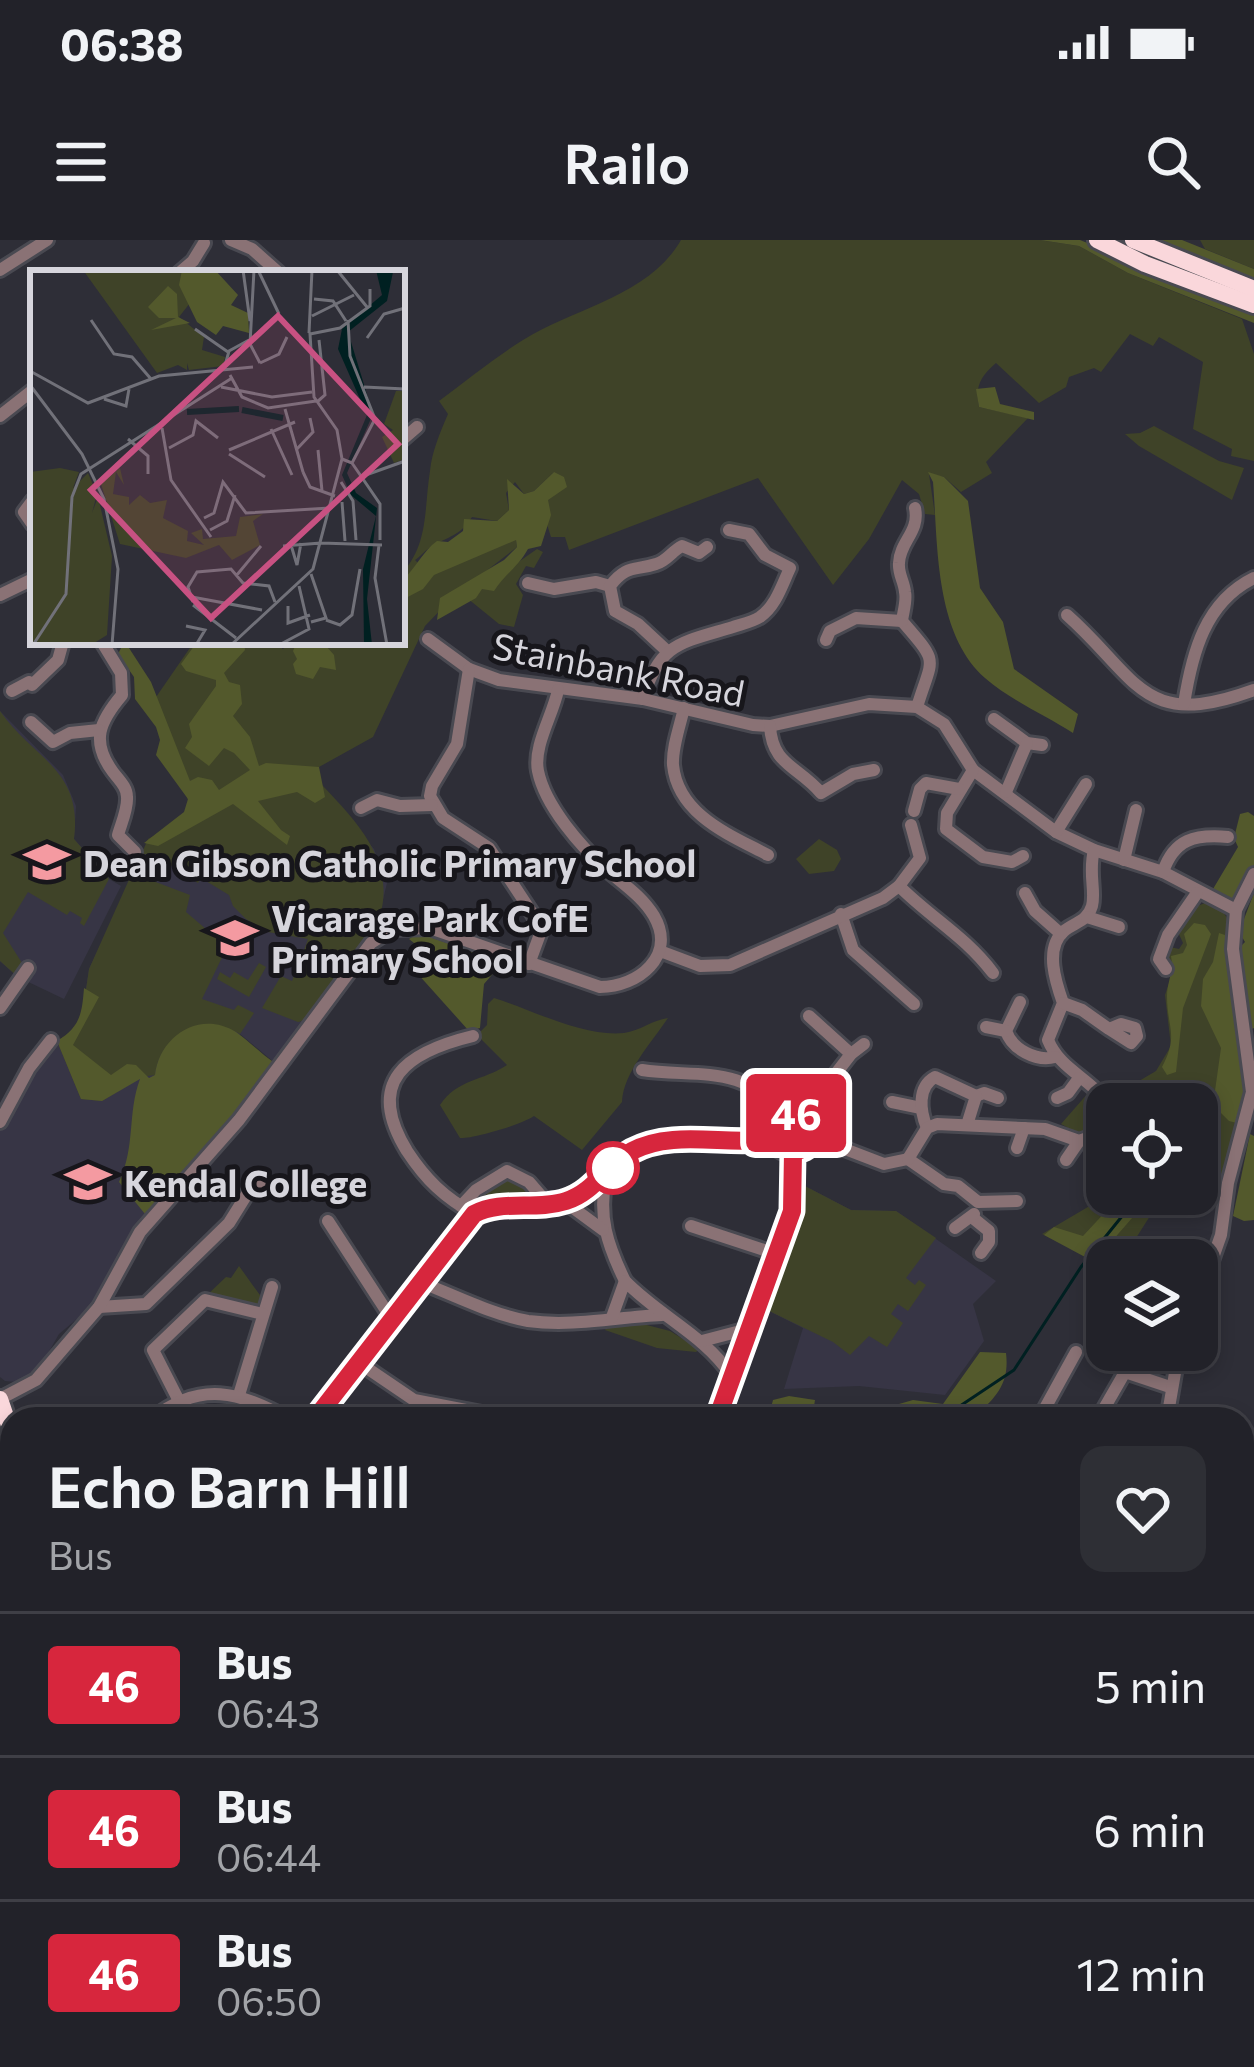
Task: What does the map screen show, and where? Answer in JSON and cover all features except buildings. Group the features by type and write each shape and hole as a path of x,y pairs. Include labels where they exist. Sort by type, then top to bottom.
{"highway":[{"path":"1096,240 1254,305"},
{"path":"1133,240 1254,289"}],"street":[{"path":"0,270 47,240"},
{"path":"232,240 275,270"},
{"path":"182,270 205,241"},
{"path":"0,416 30,392"},
{"path":"405,437 417,427"},
{"path":"902,621 906,596 898,566 901,551 913,535 915,508"},
{"path":"732,526 749,534 765,555 790,568"},
{"path":"666,650 638,624 615,611 610,586 618,576 636,566 654,565 682,546 701,555"},
{"path":"643,699 650,674 666,650 760,617 778,595 790,568 804,557"},
{"path":"1184,704 1192,664 1216,605 1254,578"},
{"path":"0,595 30,580"},
{"path":"528,583 554,589 596,582 610,586"},
{"path":"1067,615 1148,697 1184,704 1217,702 1254,690"},
{"path":"826,640 830,631 856,618 902,621 932,663 917,707 944,724 974,770 1056,832 1163,872 1236,910"},
{"name":"Stainbank Road","path":"428,639 470,669 499,680 643,699 770,726 844,707 917,707"},
{"path":"12,691 32,685 58,660 62,645"},
{"path":"104,645 122,674 122,694 99,730 104,760 127,790 118,835 135,852"},
{"path":"470,669 457,744 432,786 432,805 443,818 489,848 508,873 540,934 529,964"},
{"path":"0,1399 36,1380 99,1307 140,1232 242,1118 346,973 380,934 406,927 430,928 577,982 614,987 652,966 661,937 653,914 585,848 542,782 538,756 558,690"},
{"path":"684,708 673,766 682,794 710,825 763,852 751,864"},
{"path":"994,719 1027,743 1042,745"},
{"path":"31,722 53,742 70,733 99,730"},
{"path":"770,726 771,743 779,758 822,798 853,774 874,770"},
{"path":"1006,792 1027,743"},
{"path":"974,770 959,789 944,821 946,829 991,860 1012,862 1023,856"},
{"path":"660,951 700,966 730,965 883,898 920,858 912,818 920,789 926,783 959,789"},
{"path":"1056,832 1087,783"},
{"path":"361,808 377,800 400,806 432,805"},
{"path":"1124,860 1136,810"},
{"path":"1163,872 1174,848 1191,837 1228,837"},
{"path":"1087,1083 1054,1057 1048,1040 1063,1003 1052,974 1060,934 1087,917 1093,902 1088,871 1094,850"},
{"path":"1218,1244 1252,1092 1233,950 1236,910 1254,874"},
{"path":"899,886 963,937 993,974"},
{"path":"1025,893 1060,934"},
{"path":"1166,969 1159,959 1168,934 1197,893"},
{"path":"841,914 853,950 914,1004"},
{"path":"1087,917 1120,927"},
{"path":"1168,934 1180,944"},
{"path":"0,1008 28,968"},
{"path":"1020,1002 1006,1031 1009,1041 1022,1051 1054,1057"},
{"path":"1063,1003 1109,1029"},
{"path":"809,1016 850,1054"},
{"path":"986,1027 1006,1031"},
{"path":"473,1036 418,1055 393,1084 388,1110 418,1168 435,1188 474,1214"},
{"path":"0,1123 29,1068 51,1040"},
{"path":"803,1116 850,1054 864,1044"},
{"path":"642,1070 724,1075 752,1084 779,1115"},
{"path":"908,1159 927,1128 921,1108 924,1087 935,1077 976,1096 984,1093 998,1098"},
{"path":"1057,1098 1068,1093 1079,1078"},
{"path":"967,1125 976,1096"},
{"path":"892,1102 921,1108"},
{"path":"779,1115 803,1116 811,1136 805,1148 781,1151 771,1139 771,1124 779,1115"},
{"path":"927,1128 1045,1129 1079,1141"},
{"path":"1017,1148 1024,1128"},
{"path":"811,1136 884,1164 908,1159 978,1202 1017,1201"},
{"path":"1066,1160 1086,1137"},
{"path":"323,1407 474,1214 489,1206 565,1202 584,1193 630,1151 658,1143 771,1139"},
{"path":"721,1407 792,1211 793,1153"},
{"path":"460,1206 508,1171 529,1182 549,1204"},
{"path":"606,1175 603,1230 625,1281 662,1315 714,1351 731,1376"},
{"path":"99,1307 146,1304 229,1223 251,1187"},
{"path":"565,1202 603,1230"},
{"path":"973,1218 978,1202"},
{"path":"955,1228 960,1221 973,1218"},
{"path":"973,1218 989,1231 981,1253"},
{"path":"328,1221 391,1318"},
{"path":"691,1226 776,1255"},
{"path":"612,1317 625,1281"},
{"path":"421,1282 522,1320 575,1324 662,1315"},
{"path":"239,1395 272,1287"},
{"path":"179,1401 153,1350 205,1300 263,1314"},
{"path":"702,1341 748,1329"},
{"path":"1046,1407 1076,1352"},
{"path":"358,1361 402,1394 451,1407"},
{"path":"1105,1407 1128,1366 1170,1388"},
{"path":"1167,1407 1174,1371"},
{"path":"170,1407 223,1393 264,1407"}],"shaded area":[{"path":"681,240 1040,240 1079,246 1128,273 1242,319 1254,354 1254,461 1231,456 1232,449 1193,429 1203,362 1159,337 1153,346 1130,334 1101,372 1094,368 1069,377 1066,387 1039,403 996,363 980,382 979,407 1028,418 986,462 992,473 961,492 944,477 929,474 935,515 925,514 919,494 902,480 869,539 833,585 758,478 569,550 565,537 551,537 544,515 554,472 524,494 515,482 506,493 509,510 497,521 472,517 415,560 430,575 516,539 517,547 454,596 425,626 373,737 310,772 356,823 378,859 383,880 377,925 343,969 303,953 308,939 268,932 246,919 229,895 201,878 198,883 152,853 141,855 148,839 193,815 154,700 192,645 278,645 283,649 287,645 405,645 405,569 421,538 433,456 448,414 439,401 523,340 630,288 667,259"},
{"path":"1200,240 1254,240 1254,269 1205,249"},
{"path":"1154,426 1219,461 1244,468 1232,500 1125,434"},
{"path":"537,549 543,552 534,568 526,566 516,584 523,595 514,627 499,624 467,598"},
{"name":"Dean Gibson Catholic Primary School","path":"0,711 63,775 76,806 74,839 121,886 64,999 18,977 0,961"},
{"name":"Dean Gibson Catholic Primary School","path":"0,711 64,781 75,815 74,839 109,879 84,926 82,918 70,911 67,915 28,892 3,933 22,963 18,977 0,961"},
{"path":"309,772 374,849 387,883 376,929 275,1063 240,1034 206,1150 136,1226 102,1289 59,1334 43,1362 25,1378 5,1381 0,1377 0,1125 57,1041 82,1016 89,969 146,848"},
{"path":"819,839 837,850 841,859 834,871 809,874 796,859"},
{"path":"132,873 190,895 186,912 227,947 202,999 254,1013 240,1034 212,1026 186,1031 165,1048 155,1075 140,1077 102,1101 81,1099 57,1041 82,1016 89,969"},
{"path":"1205,903 1223,912 1230,922 1247,1092 1220,1188 1218,1083 1138,1083 1156,1071 1171,1046 1165,995 1172,974 1164,953 1166,946 1179,949 1183,943 1177,930 1192,908"},
{"path":"302,956 341,971 307,1020 298,1022 262,1008 281,976 292,981"},
{"path":"259,963 266,967 249,997 217,979 220,972 230,978 234,972 248,980"},
{"path":"494,998 575,1027 608,1033 630,1032 668,1018 633,1069 622,1102 582,1150 534,1116 460,1138 440,1105 462,1085 507,1065 477,1035 487,1025 488,1004"},
{"path":"1086,1095 1086,1134 1061,1124"},
{"path":"506,1177 515,1178 539,1200 480,1199 479,1194"},
{"path":"803,1185 851,1210 896,1211 996,1281 973,1304 984,1341 945,1395 859,1386 784,1389 803,1328 763,1308 794,1231"},
{"path":"803,1185 851,1210 896,1211 936,1238 906,1278 915,1285 919,1280 926,1285 908,1311 898,1304 891,1314 903,1323 887,1347 869,1336 850,1355 763,1308 794,1231"},
{"path":"1086,1208 1086,1215 1151,1215 1135,1239 1086,1239 1086,1256 1042,1234"},
{"path":"239,1266 262,1298 259,1310 205,1297"},
{"path":"635,1322 670,1331 699,1349 657,1348 605,1330"}],"green space":[{"path":"1040,240 1080,240 1254,311 1254,323 1128,273 1079,246"},
{"path":"1156,240 1182,240 1254,269 1254,278"},
{"path":"995,387 1000,404 1034,412 1034,420 979,407 976,389"},
{"path":"554,472 564,477 567,487 548,500 551,515 541,546 528,549 494,591 482,589 476,598 437,620 440,598 504,560 517,547 516,540 434,575 423,589 405,598 405,577 432,545 448,542 463,531 464,519 497,521 509,510 507,479 524,494"},
{"path":"928,472 944,477 968,501 980,588 1003,622 1014,669 1078,714 1073,733 995,686 968,659 947,612 933,482"},
{"path":"195,645 244,645 224,673 229,682 240,685 242,704 233,716 250,737 259,766 319,767 325,797 315,803 297,792 258,801 290,836 287,845 233,804 158,846 144,843 184,812 188,799 156,755 160,740 156,727 135,699 134,677 118,654 122,646 129,648 151,682 190,781 198,777 212,780 219,790 250,770 224,748 209,766 185,748 192,737 189,724 216,680 186,671 181,664"},
{"path":"296,645 326,646 334,655 336,670 320,667 313,679 296,674"},
{"path":"1240,814 1254,816 1254,867 1240,898 1230,899 1213,889 1238,847 1234,838"},
{"path":"1254,893 1254,1028 1250,1030 1237,950 1245,942 1239,932"},
{"path":"1194,923 1205,925 1211,934 1183,1008 1176,1072 1167,1075 1162,1067 1171,1039 1167,996 1171,956 1183,953 1184,934"},
{"path":"419,933 502,963 484,984 480,1028 469,1031 417,973 420,963 413,955 419,947 409,939"},
{"path":"1219,933 1228,936 1245,1091 1237,1123 1218,1110 1221,1048 1201,1006 1203,979 1213,962"},
{"path":"84,988 99,997 73,1045 111,1075 127,1064 136,1065 149,1078 155,1075 173,1039 195,1025 208,1024 236,1032 275,1063 206,1150 145,1214 119,1182 140,1079 102,1101 81,1099 57,1041 78,1019"},
{"path":"1250,1134 1254,1136 1254,1220 1244,1221 1233,1216"},
{"path":"1102,1215 1135,1215 1114,1239 1086,1239 1086,1260 1044,1235 1054,1227 1083,1236"},
{"path":"980,1352 1006,1353 1002,1384 985,1407 891,1407 913,1400 943,1404"},
{"path":"789,1396 815,1400 814,1407 771,1407 773,1400"}],"waterway":[{"path":"958,1407 1014,1370 1081,1267 1123,1215"}],"bus line":[{"name":"46","path":"324,1407 474,1214 489,1206 565,1202 584,1193 630,1151 658,1143 771,1139 775,1119 785,1112 797,1113 807,1120 811,1136 805,1148 793,1153 792,1211 721,1407"}],"place":[{"name":"Dean Gibson Catholic Primary School","path":"47,862"},
{"name":"Vicarage Park CofE Primary School","path":"235,938"},
{"name":"Kendal College","path":"88,1182"}]}
